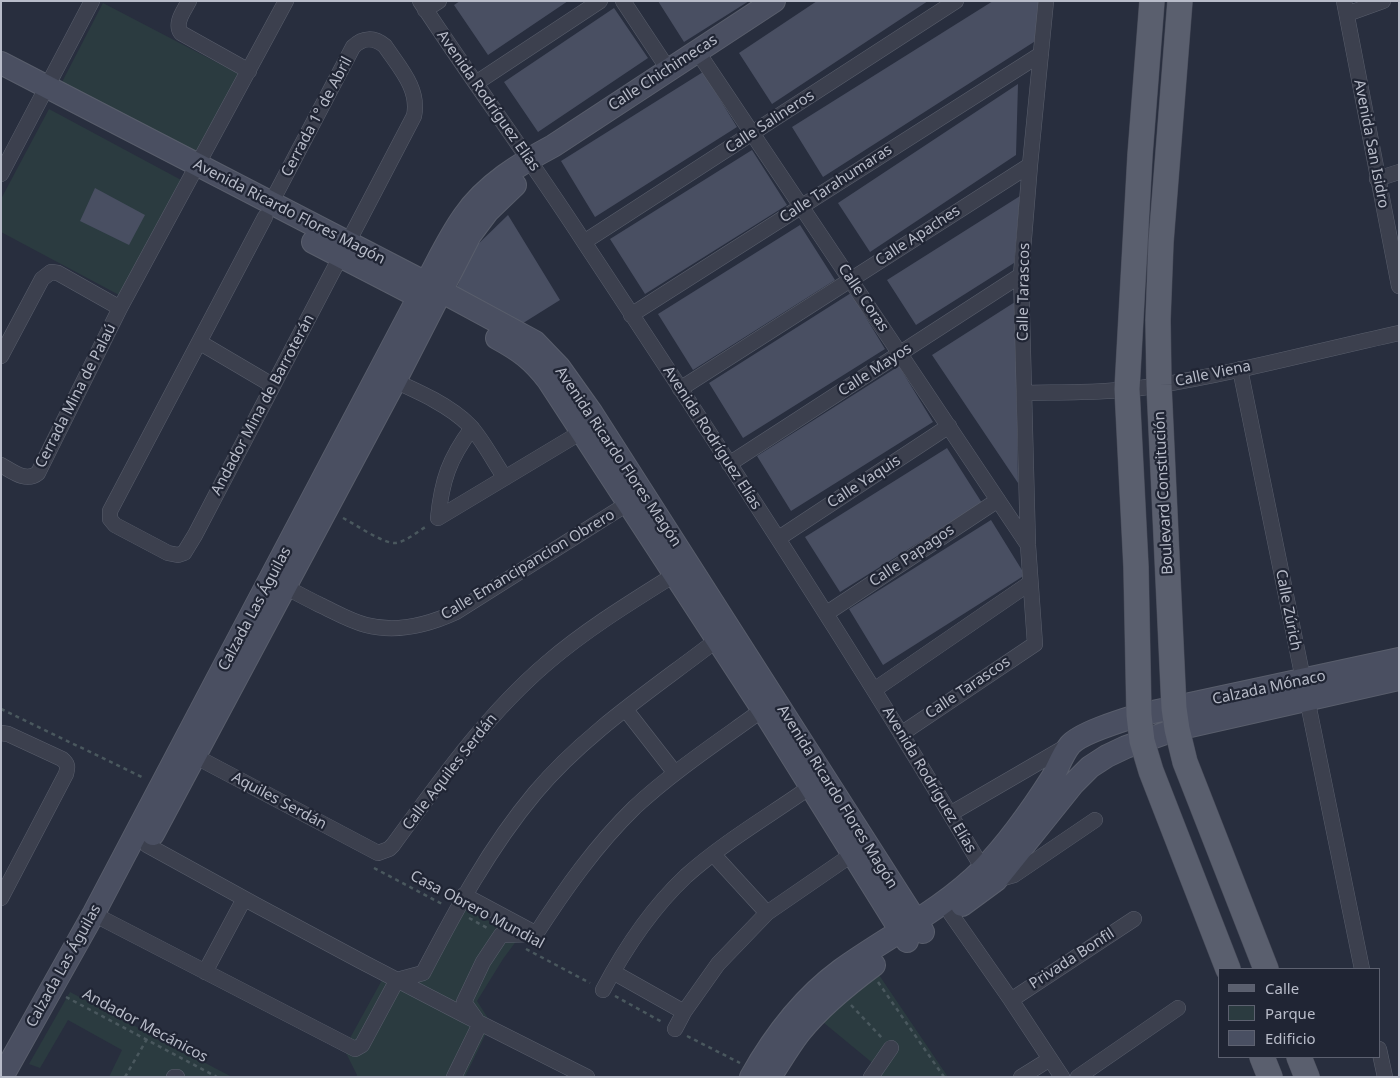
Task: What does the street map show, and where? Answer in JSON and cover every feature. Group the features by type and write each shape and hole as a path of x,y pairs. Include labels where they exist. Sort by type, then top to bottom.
{"main road":[{"name":"Boulevard Constitución","path":"1152,1 1140,155 1127,389 1136,567 1139,715 1142,742 1152,771 1228,968"},
{"name":"Boulevard Constitución","path":"1180,1 1161,242 1158,320 1159,385 1175,719 1186,762 1266,968"},
{"path":"1140,155 1153,156 1159,162 1161,242"},
{"path":"1262,1058 1270,1077"},
{"path":"1299,1058 1307,1077"}],"street":[{"path":"1,174 92,1"},
{"path":"189,1 178,23 181,33 249,71"},
{"name":"Cerrada Mina de Palaú","path":"1,465 26,478 34,476 40,469 120,308 286,1"},
{"path":"422,6 439,1"},
{"path":"476,83 600,1"},
{"path":"623,1 668,69"},
{"name":"Calle Chichimecas","path":"531,164 553,146 774,1"},
{"name":"Calle Salineros","path":"584,242 956,1"},
{"name":"Calle Tarascos","path":"901,734 1035,644 1028,545 1021,275 1046,1"},
{"path":"1345,8 1383,1"},
{"name":"Avenida Rodríguez Elías","path":"422,6 584,242 827,613 989,874"},
{"name":"Avenida San Isidro","path":"1345,8 1399,286"},
{"name":"Cerrada 1° de Abril","path":"268,210 353,47 362,40 371,38 379,41 385,46 412,89 416,108 411,124 345,250"},
{"name":"Calle Coras","path":"697,51 1028,545"},
{"name":"Calle Tarahumaras","path":"631,315 1041,54"},
{"name":"Avenida Ricardo Flores Magón","path":"1,63 43,94"},
{"name":"Avenida Ricardo Flores Magón","path":"1,80 43,94 430,294 535,342 547,354 591,412 636,498 770,705 912,932"},
{"name":"Calzada Las Águilas","path":"2,1077 99,916 147,846 187,752 430,294 454,232 478,198 494,184 531,164"},
{"name":"Calle Apaches","path":"680,390 1030,165"},
{"path":"1377,178 1399,172"},
{"path":"268,210 200,342 272,385"},
{"name":"Andador Mina de Barroterán","path":"200,342 111,507 109,515 115,524 168,553 178,555 184,553 191,541 345,250"},
{"name":"Cerrada Mina de Palaú","path":"1,356 42,279 51,272 58,273 120,308"},
{"name":"Calle Mayos","path":"729,464 1021,275"},
{"name":"Avenida Ricardo Flores Magón","path":"430,294 535,363 583,431 636,498"},
{"name":"Calle Viena","path":"1024,393 1127,389 1159,385 1240,369 1399,333"},
{"name":"Calle Zúrich","path":"1240,369 1362,968"},
{"path":"387,377 460,416 472,428 505,478"},
{"name":"Calzada Las Águilas","path":"278,582 326,509 387,377"},
{"name":"Calle Yaquis","path":"778,538 949,426"},
{"path":"438,518 440,493 447,469 458,447 472,428"},
{"path":"438,518 583,431"},
{"name":"Calle Emancipancion Obrero","path":"278,582 346,618 366,625 414,628 440,620 456,612 636,498"},
{"name":"Calle Papagos","path":"827,613 998,500"},
{"name":"Avenida Ricardo Flores Magón","path":"682,569 718,639 770,705 810,787 860,849"},
{"name":"Calle Aquiles Serdán","path":"374,859 393,846 461,753 504,703 547,662 589,630 682,569"},
{"path":"874,690 1030,583"},
{"path":"99,916 354,1049 362,1045 396,980 423,974 464,896 497,842 536,792 580,747 718,639"},
{"name":"Calzada Mónaco","path":"1305,691 1399,659"},
{"name":"Calzada Mónaco","path":"1070,744 1110,724 1139,715 1175,719 1305,691 1399,679"},
{"path":"536,934 565,889 598,847 635,808 675,773 770,705"},
{"path":"626,710 675,773"},
{"name":"Calzada Mónaco","path":"989,874 1090,767 1126,747 1142,742 1175,719"},
{"path":"1,733 8,734 62,759 68,768 1,898"},
{"path":"950,814 1070,744"},
{"path":"758,1075 839,992 912,932 948,907 989,874 1009,840 1053,776 1070,744"},
{"name":"Calzada Las Águilas","path":"17,1077 62,995 160,786 187,752"},
{"name":"Aquiles Serdán","path":"187,752 374,859"},
{"path":"603,990 635,935 659,904 686,876 713,854 810,787"},
{"path":"989,874 1014,875 1095,820"},
{"path":"147,846 396,980 586,1077"},
{"path":"675,1029 684,1012 718,964 767,913 860,849"},
{"path":"713,854 767,913"},
{"path":"464,896 536,934"},
{"path":"205,972 244,899"},
{"path":"948,907 1062,1077"},
{"name":"Privada Bonfil","path":"1011,1000 1134,919"},
{"path":"758,1075 774,1038 798,1008 840,971 912,932"},
{"path":"480,1024 464,1002 483,962 501,936 536,934"},
{"path":"613,972 684,1012"},
{"path":"1078,1077 1178,1008"},
{"path":"454,1077 480,1024"},
{"path":"871,1077 891,1048"},
{"path":"1380,1055 1384,1077"},
{"path":"1021,1077 1050,1059"},
{"path":"1394,1077 1399,1076"}],"path":[{"path":"326,509 386,542 396,543 407,539 438,518"},
{"path":"1,709 160,786"},
{"name":"Casa Obrero Mundial","path":"374,859 456,911 758,1075"},
{"path":"869,969 944,1077"},
{"path":"839,992 891,1048"},
{"name":"Andador Mecánicos","path":"62,995 217,1077"},
{"path":"126,1077 147,1039"}],"green space":[{"path":"103,3 241,75 198,157 60,86"},
{"path":"49,109 183,181 121,296 1,232 1,199"},
{"path":"456,905 520,936 477,1001 491,1023 465,1077 356,1077 357,1075 344,1049 382,980 422,969"},
{"path":"875,969 948,1077 867,1077 875,1065 818,1018"},
{"path":"70,992 232,1077 109,1077 122,1050 68,1020 40,1068 29,1064"}],"building":[{"path":"460,1 568,1 488,55 454,5"},
{"path":"658,1 749,1 684,42"},
{"path":"817,1 928,1 772,104 739,53"},
{"path":"993,1 1040,1 1037,40 823,177 792,127"},
{"path":"614,8 648,58 538,132 504,82"},
{"path":"703,72 737,127 595,217 561,161"},
{"path":"1018,84 1016,155 870,252 838,203"},
{"path":"752,150 787,205 645,294 610,239"},
{"path":"95,188 145,215 129,245 80,221"},
{"path":"1020,196 1014,263 916,325 887,280"},
{"path":"508,215 560,300 520,325 456,290 472,250"},
{"path":"800,225 835,280 693,370 658,314"},
{"path":"851,293 885,349 743,438 709,383"},
{"path":"1015,302 1018,483 932,355"},
{"path":"899,366 933,422 791,511 757,456"},
{"path":"947,448 982,503 840,592 805,537"},
{"path":"991,520 1025,575 883,665 849,609"}]}
